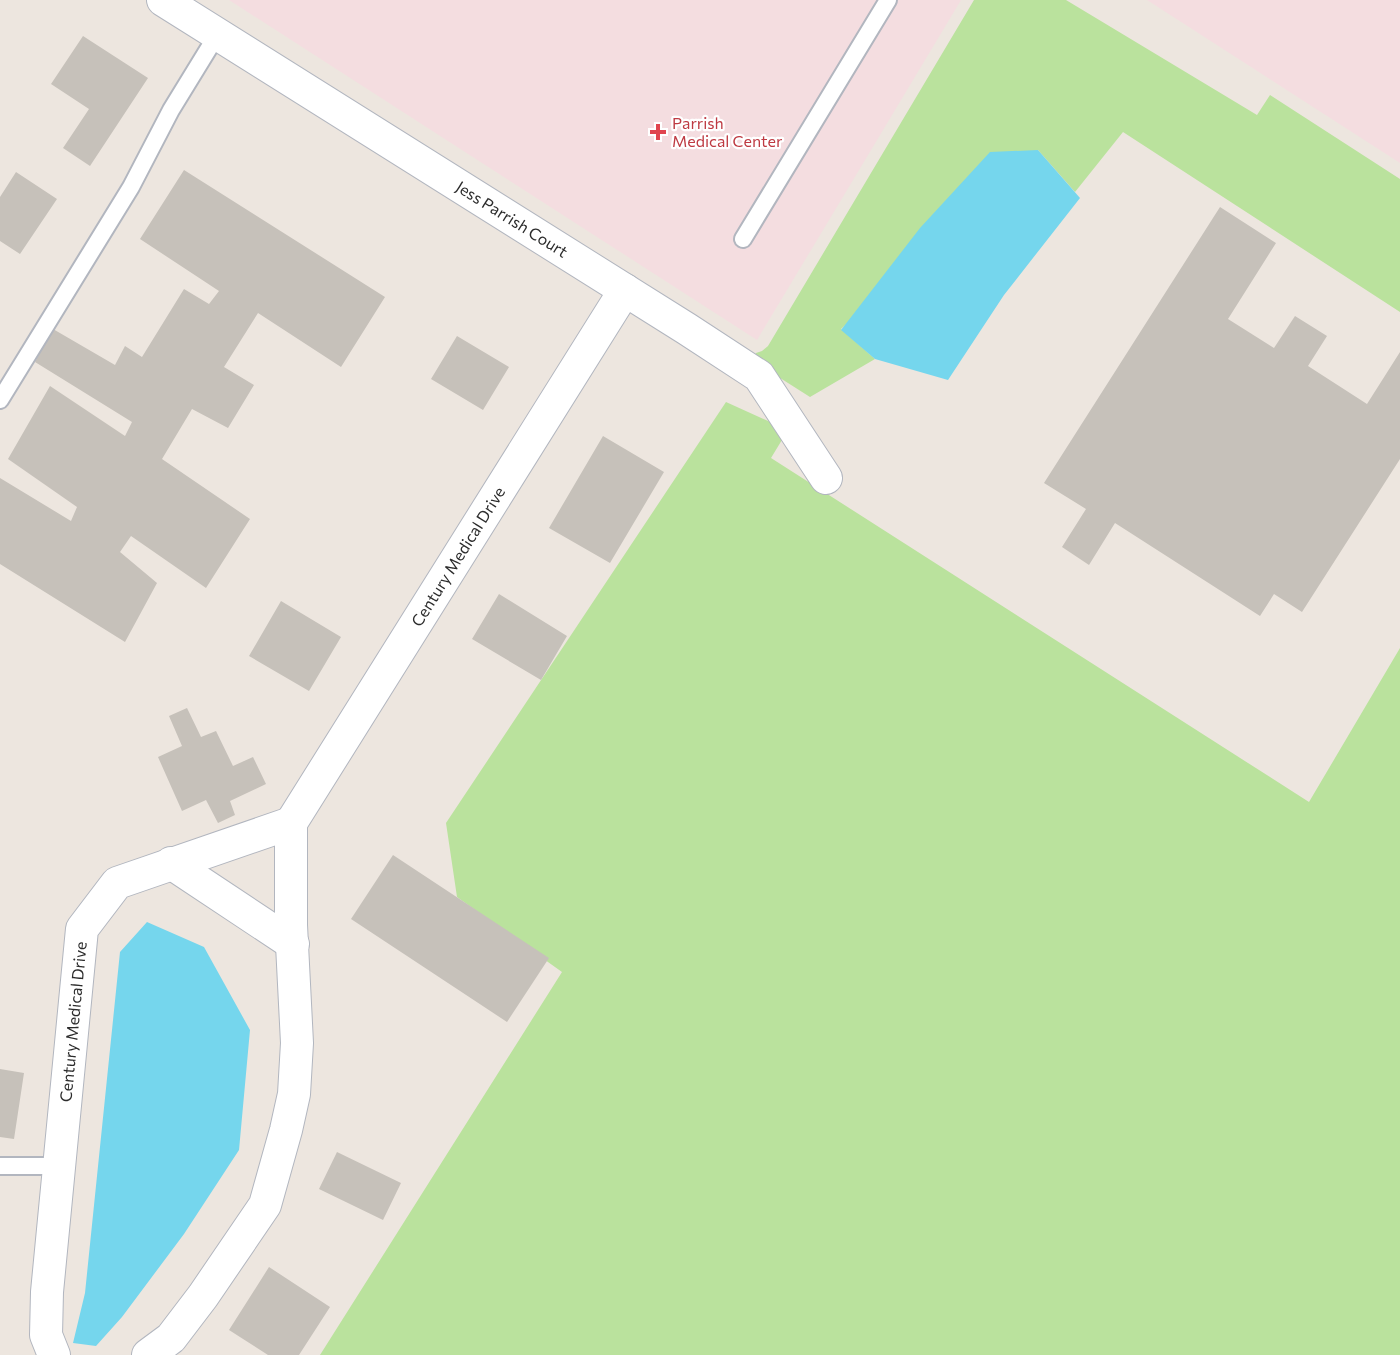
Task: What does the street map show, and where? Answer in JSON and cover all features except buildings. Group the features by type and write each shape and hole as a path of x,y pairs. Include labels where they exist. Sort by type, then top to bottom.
{"street":[{"name":"Jess Parrish Court","path":"163,0 759,376 826,478"},
{"name":"Century Medical Drive","path":"54,1355 46,1335 47,1292 82,929 117,883 291,824 625,290"},
{"path":"148,1355 171,1338 266,1205 294,1094 297,1043 292,944 291,824"},
{"path":"171,863 292,944"}],"lane":[{"path":"744,239 888,0"},
{"path":"0,400 130,186 171,110 217,35"},
{"path":"0,1166 58,1166"}],"shaded area":[{"name":"Parrish Medical Center","path":"229,0 961,0 757,340"},
{"path":"1147,0 1400,0 1400,163"}],"green space":[{"path":"974,0 1066,0 1257,115 1270,95 1400,179 1400,312 1123,132 1075,192 1038,150 841,329 875,359 810,397 752,360 756,353 768,346"},
{"path":"726,402 788,430 771,458 1309,802 1400,648 1400,1355 320,1355 562,972 457,897 446,823"}],"water":[{"path":"1038,150 1080,198 1004,295 948,380 875,359 841,330 920,228 990,152"},
{"path":"147,922 204,947 250,1030 239,1150 184,1234 122,1317 96,1346 73,1343 85,1293 120,952"}],"place":[{"name":"Parrish Medical Center","path":"658,132"}]}
